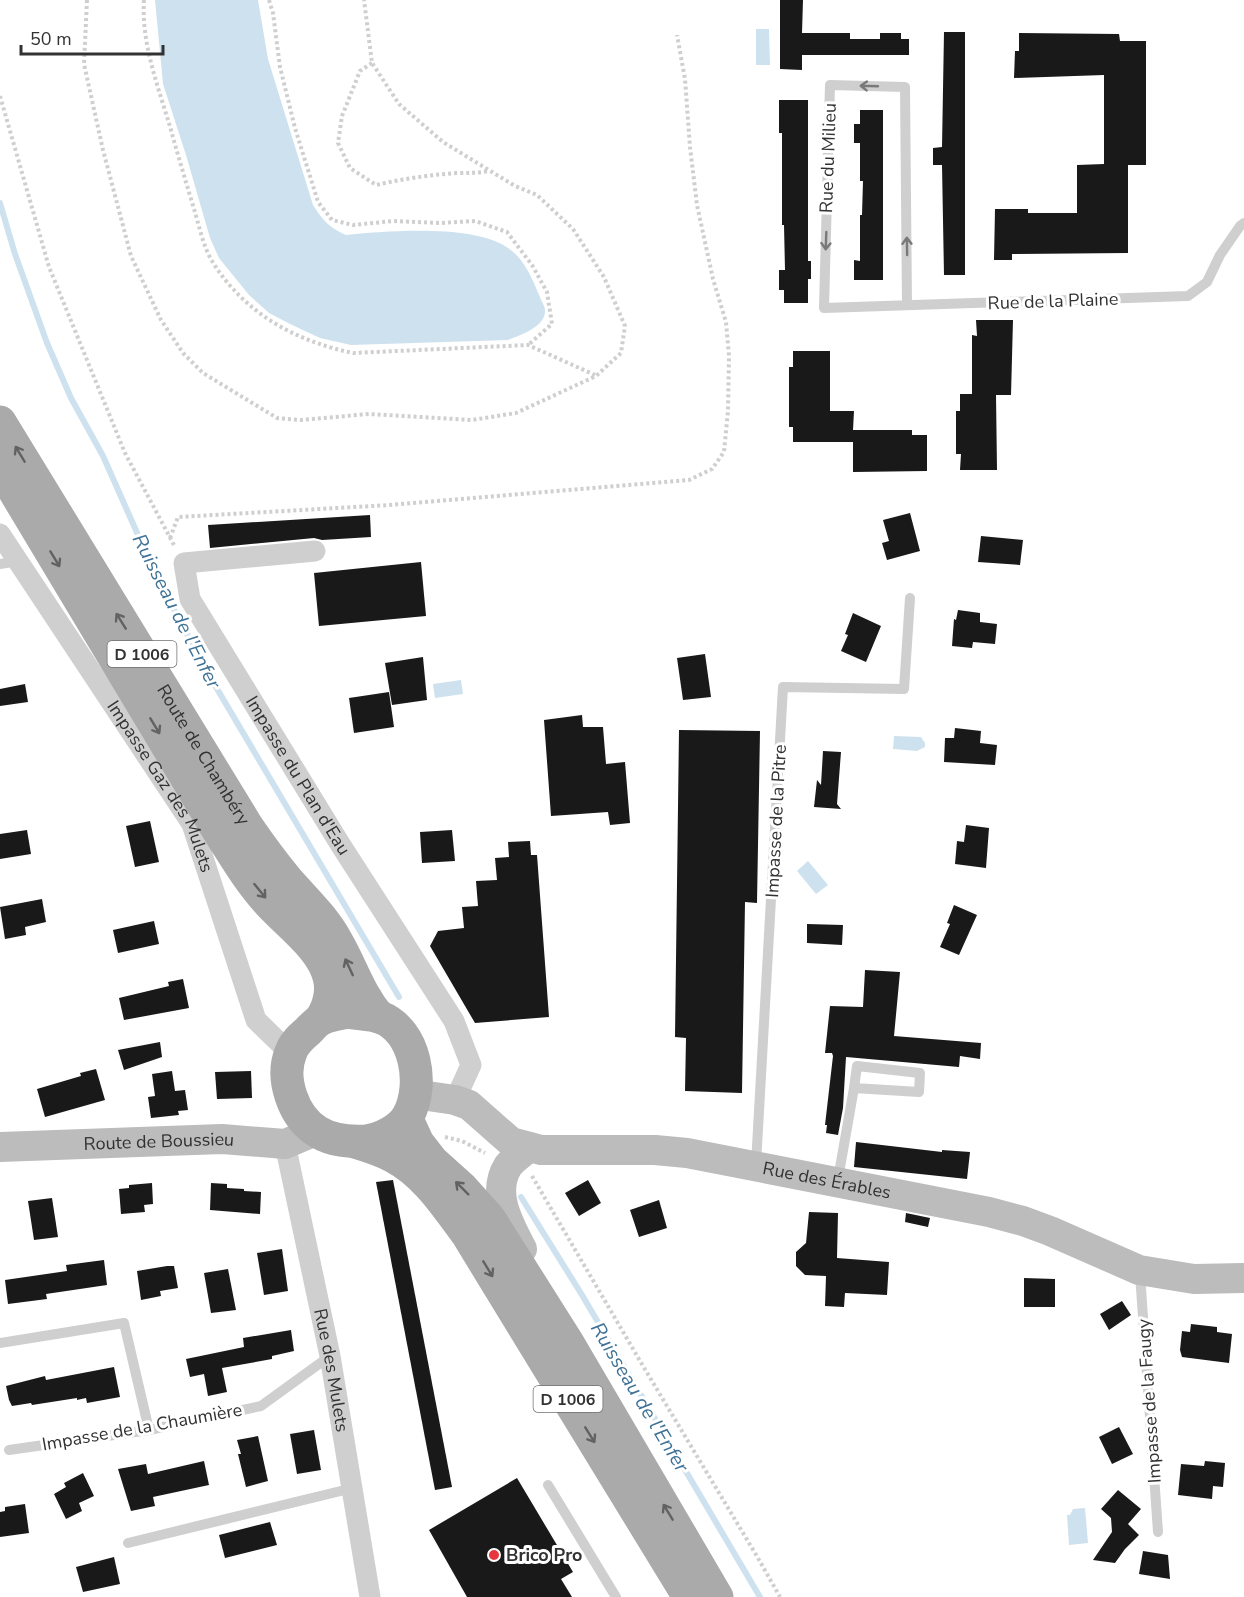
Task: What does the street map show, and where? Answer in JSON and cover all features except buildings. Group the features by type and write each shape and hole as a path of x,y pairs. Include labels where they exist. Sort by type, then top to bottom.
{"main road":[{"name":"Route de Chambéry","path":"0,422 247,826 336,940 356,982 379,1017"},
{"name":"Route de Chambéry","path":"0,467 246,874 270,903 320,954 328,974 330,990 329,1006 321,1019"},
{"path":"348,1012 379,1017 399,1031 409,1045 416,1065 417,1080 413,1118 377,1140 356,1142 335,1140 316,1131 297,1112 287,1087 290,1053 296,1041 321,1019 348,1012"},
{"name":"D 1006","path":"413,1118 432,1161 462,1188 489,1218 568,1343 717,1597"},
{"name":"D 1006","path":"356,1142 396,1158 418,1175 444,1202 466,1234 689,1597"}],"street":[{"name":"Impasse Gaz des Mulets","path":"0,534 9,562 192,824 256,1020 290,1053"},
{"path":"184,563 315,551"},
{"name":"Impasse du Plan d'Eau","path":"184,563 190,599 340,844 453,1021 471,1065 455,1100"},
{"name":"Rue des Érables","path":"413,1118 455,1100 469,1105 481,1114 512,1142 519,1156 541,1150 655,1150 687,1153 989,1212 1023,1221 1139,1270 1194,1280 1244,1278"},
{"name":"Route de Boussieu","path":"0,1147 222,1139 285,1144 316,1131"},
{"name":"Rue des Mulets","path":"285,1144 330,1356 370,1597"},
{"path":"519,1156 500,1186 507,1221 568,1343"}],"lane":[{"name":"Rue du Milieu","path":"824,308 830,85 905,87 907,305"},
{"name":"Rue de la Plaine","path":"824,308 1188,296 1207,282 1220,255 1244,223"},
{"name":"Impasse de la Pitre","path":"756,1166 783,687 904,688 910,598"},
{"path":"837,1183 857,1066 920,1073 919,1092 854,1088"},
{"name":"Impasse de la Faugy","path":"1139,1270 1158,1532"},
{"path":"0,1343 124,1323 148,1430"},
{"name":"Impasse de la Chaumière","path":"9,1450 148,1430 261,1406 330,1356"},
{"path":"548,1485 616,1597"},
{"path":"128,1543 353,1488"}],"path":[{"path":"87,0 84,64 103,150 131,256 161,320 183,353 203,373 277,418 301,420 369,414 472,420 516,413 596,375 621,353 625,326 604,277 573,229 537,195 515,186 443,142 399,104 372,63 364,0"},
{"path":"144,0 149,56 198,224 211,259 235,292 267,320 300,338 328,348 353,353 528,345 596,375"},
{"path":"269,0 273,13 280,67 295,128 318,202 332,220 353,225 393,221 440,223 475,221 507,232 532,266 547,292 552,324 528,345"},
{"path":"170,538 178,517 390,506 688,480 712,469 724,452 728,411 726,322 713,279 697,205 685,79 677,35"},
{"path":"372,63 360,72 342,116 338,143 350,168 376,185 406,178 489,171"},
{"path":"0,96 49,267 125,453 184,563"},
{"path":"413,1118 432,1138 450,1137 519,1156 780,1597"}],"water":[{"path":"155,0 258,0 268,59 313,205 323,219 346,235 432,231 478,236 497,242 517,255 529,272 545,308 544,316 537,326 508,340 351,345 320,338 269,313 249,295 219,258 210,238 163,84"},
{"path":"756,29 769,29 770,65 756,65"},
{"path":"461,680 463,694 435,698 433,684"},
{"path":"894,736 921,737 925,747 917,751 893,749"},
{"path":"808,861 828,885 816,894 797,871"},
{"path":"1085,1508 1088,1543 1069,1545 1067,1515 1070,1515 1073,1509"}],"waterway":[{"name":"Ruisseau de l'Enfer","path":"0,203 15,254 47,343 71,398 103,456 154,571 203,665 399,997"},
{"name":"Ruisseau de l'Enfer","path":"521,1197 582,1295 760,1597"}],"place":[{"name":"Brico Pro","path":"494,1555"}]}
